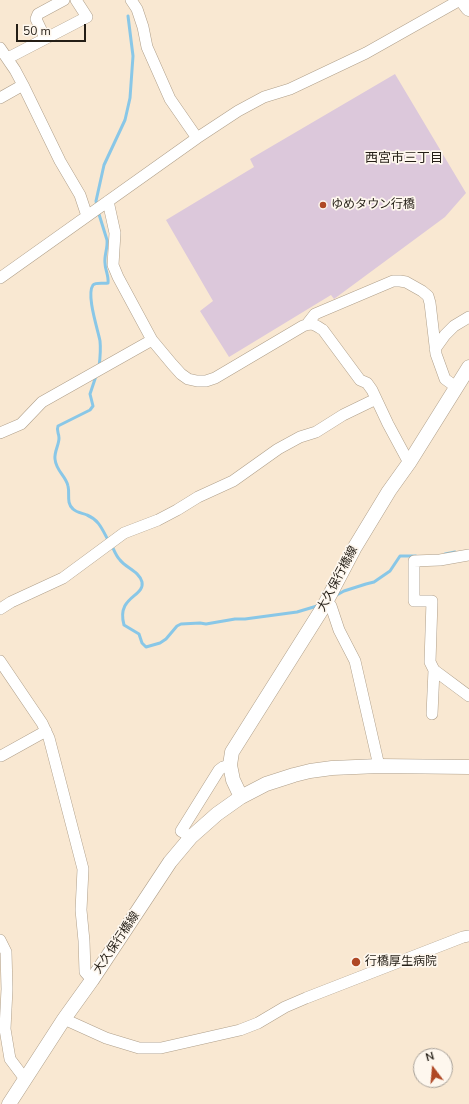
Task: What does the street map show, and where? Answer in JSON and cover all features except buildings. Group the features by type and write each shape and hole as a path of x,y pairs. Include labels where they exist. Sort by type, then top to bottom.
{"highway":[{"path":"462,0 469,8"}],"main road":[{"name":"大久保行橋線","path":"230,765 232,752 324,606 355,547 389,490 409,463 469,367"},
{"path":"230,765 233,780 241,797"},
{"name":"大久保行橋線","path":"9,1104 64,1019 92,980 170,862 191,837 217,814 241,797 266,784 294,775 332,768 379,766 469,767"}],"street":[{"path":"45,38 36,19 38,14 64,0"},
{"path":"8,58 86,16 76,0"},
{"path":"131,0 137,9 143,27 147,47 170,99 197,138"},
{"path":"0,278 238,110 264,98 290,89 366,53 462,0"},
{"path":"0,48 15,70 60,161 80,195 87,216"},
{"path":"0,98 23,85"},
{"path":"108,201 115,233 113,265 118,277 152,340 181,374 188,379 206,381 215,378 308,323 315,314 393,281 400,280 422,290 428,296 435,349 439,365 445,379 456,387"},
{"path":"435,349 445,335 454,326 469,317"},
{"path":"308,323 323,330 360,380 367,383 409,463"},
{"path":"0,433 21,424 42,402 152,340"},
{"path":"0,609 11,602 63,578 124,534 158,520 198,497 233,481 278,449 300,437 316,432 343,415 376,399"},
{"path":"469,555 440,560 414,561 414,601 432,601 430,662 434,670 469,696"},
{"path":"324,606 331,606 339,630 355,661 379,766"},
{"path":"0,661 42,723 51,746 83,869 81,910 84,941 84,972 92,980"},
{"path":"432,714 434,670"},
{"path":"1,756 46,731"},
{"path":"191,837 180,830 219,770 230,765"},
{"path":"64,1019 106,1038 139,1048 161,1048 240,1030 258,1024 285,1007 306,998 469,936"},
{"path":"0,940 7,989 5,1029 10,1059 25,1079"}],"waterway":[{"path":"97,206 96,201 104,165 125,120 130,98 133,56 128,16"},
{"path":"98,211 107,240 105,266 108,280 108,283 94,284 91,290 93,313 100,341 99,367"},
{"path":"96,376 90,394 93,406 90,410 58,426 59,441 55,459 57,467 67,482 71,507 76,511 94,519 100,525 108,540"},
{"path":"112,546 116,555 123,563 138,575 142,582 142,587 124,608 123,615 124,625 139,634 142,643 146,647 160,643 166,639 177,626 181,624 206,624 235,619 245,619 297,612 317,606"},
{"path":"445,554 455,552"},
{"path":"335,596 344,591 374,582 390,571 400,556 416,556"}],"place":[{"name":"ゆめタウン行橋","path":"323,205"},
{"name":"行橋厚生病院","path":"356,962"}],"district":[{"name":"西宮市三丁目","path":"404,159"}]}
